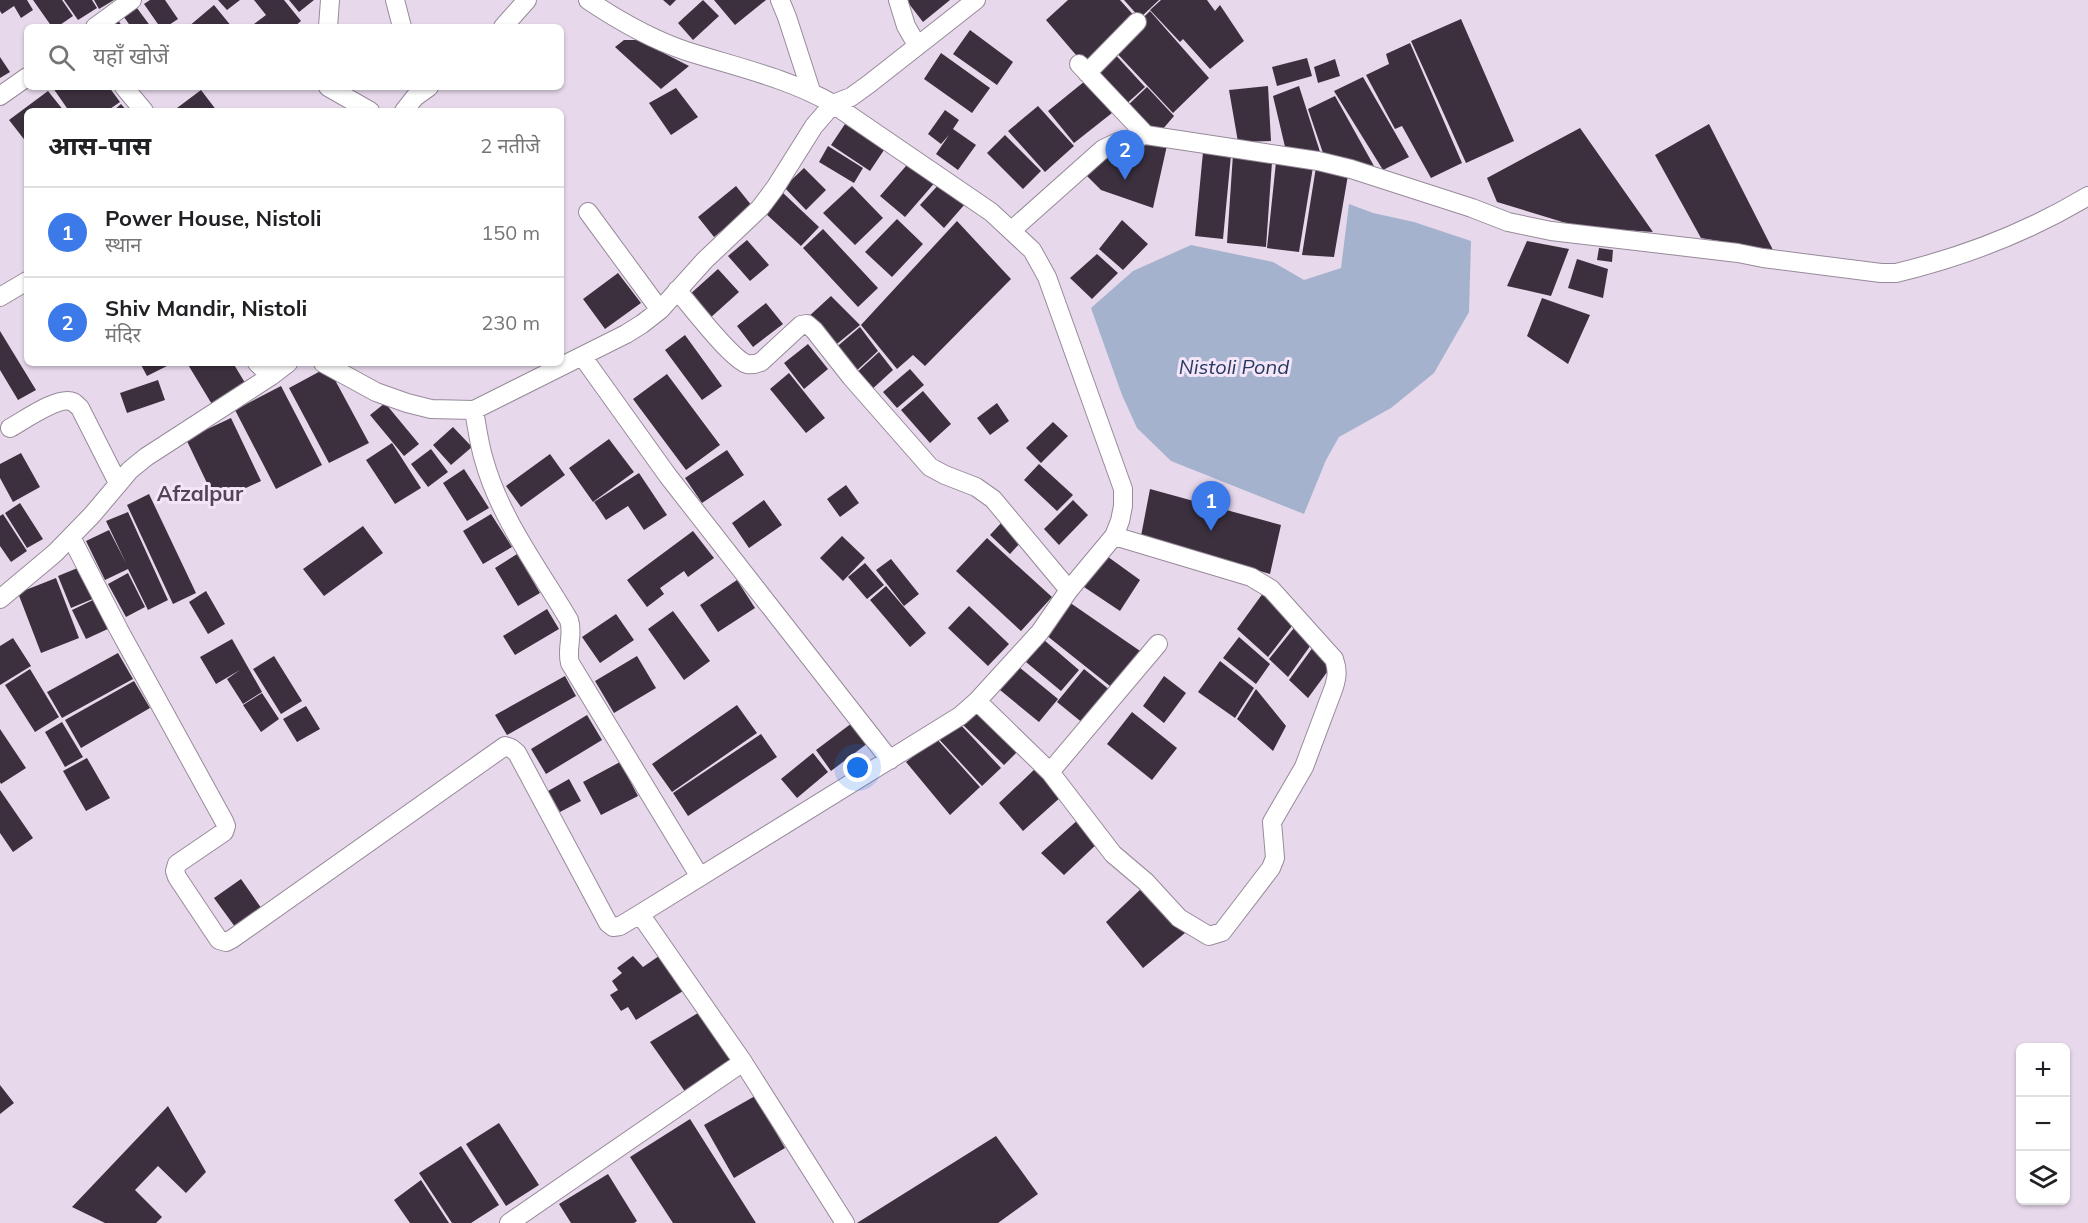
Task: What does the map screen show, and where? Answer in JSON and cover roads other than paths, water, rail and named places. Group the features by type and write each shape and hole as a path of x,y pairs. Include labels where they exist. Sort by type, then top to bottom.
{"street":[{"path":"99,24 132,0"},
{"path":"328,24 330,0"},
{"path":"395,0 401,24"},
{"path":"506,24 527,0"},
{"path":"71,537 119,630 224,820 226,826 224,832 177,864 175,871 219,940 226,942 505,746 517,753 608,923 613,927 620,926 960,716 977,701 1040,632 1069,590 1113,536 1120,521 1123,506 1123,489 1047,277 1032,250 991,212 833,104 811,92 649,36 588,0"},
{"path":"780,0 811,92"},
{"path":"898,0 906,26 917,45"},
{"path":"564,365 642,324 660,310 677,290 760,208 775,189 814,126 833,104 851,97 976,0"},
{"path":"1137,22 1083,68 1146,135"},
{"path":"0,96 24,78"},
{"path":"126,90 141,108"},
{"path":"333,90 365,108"},
{"path":"1012,230 1103,149 1118,142 1146,135 1318,161 1351,169 1508,222 1551,231 1881,273 1896,273 1977,250 2061,212 2088,196"},
{"path":"588,212 660,310"},
{"path":"0,297 24,283"},
{"path":"677,290 726,347 745,363 761,362 801,325 807,324 930,467 976,487 993,499 1069,590"},
{"path":"582,356 668,476 890,760"},
{"path":"260,366 271,376"},
{"path":"0,599 55,553 92,515 118,483 146,457 284,366"},
{"path":"328,366 376,392 407,403 431,409 474,410 562,366"},
{"path":"10,428 55,403 65,400 74,402 80,408 118,483"},
{"path":"474,410 483,460 495,491 506,515 569,620 572,628 568,655 570,663 700,877"},
{"path":"977,701 1050,772 1122,864 1146,882 1179,918 1209,936 1222,932 1271,868 1275,858 1272,822 1304,767 1337,675 1334,660 1261,581 1113,536"},
{"path":"1050,772 1114,699 1158,644"},
{"path":"640,914 743,1062 845,1223"},
{"path":"509,1223 743,1062"}],"water":[{"name":"Nistoli Pond","path":"1349,204 1471,241 1469,312 1434,373 1391,408 1339,437 1326,460 1304,514 1171,461 1137,428 1122,395 1091,308 1133,271 1191,245 1273,262 1304,280 1341,268"}],"place":[{"name":"Shiv Mandir, Nistoli","path":"1125,180"},
{"name":"Power House, Nistoli","path":"1211,531"}],"district":[{"name":"Afzalpur","path":"200,494"}]}
